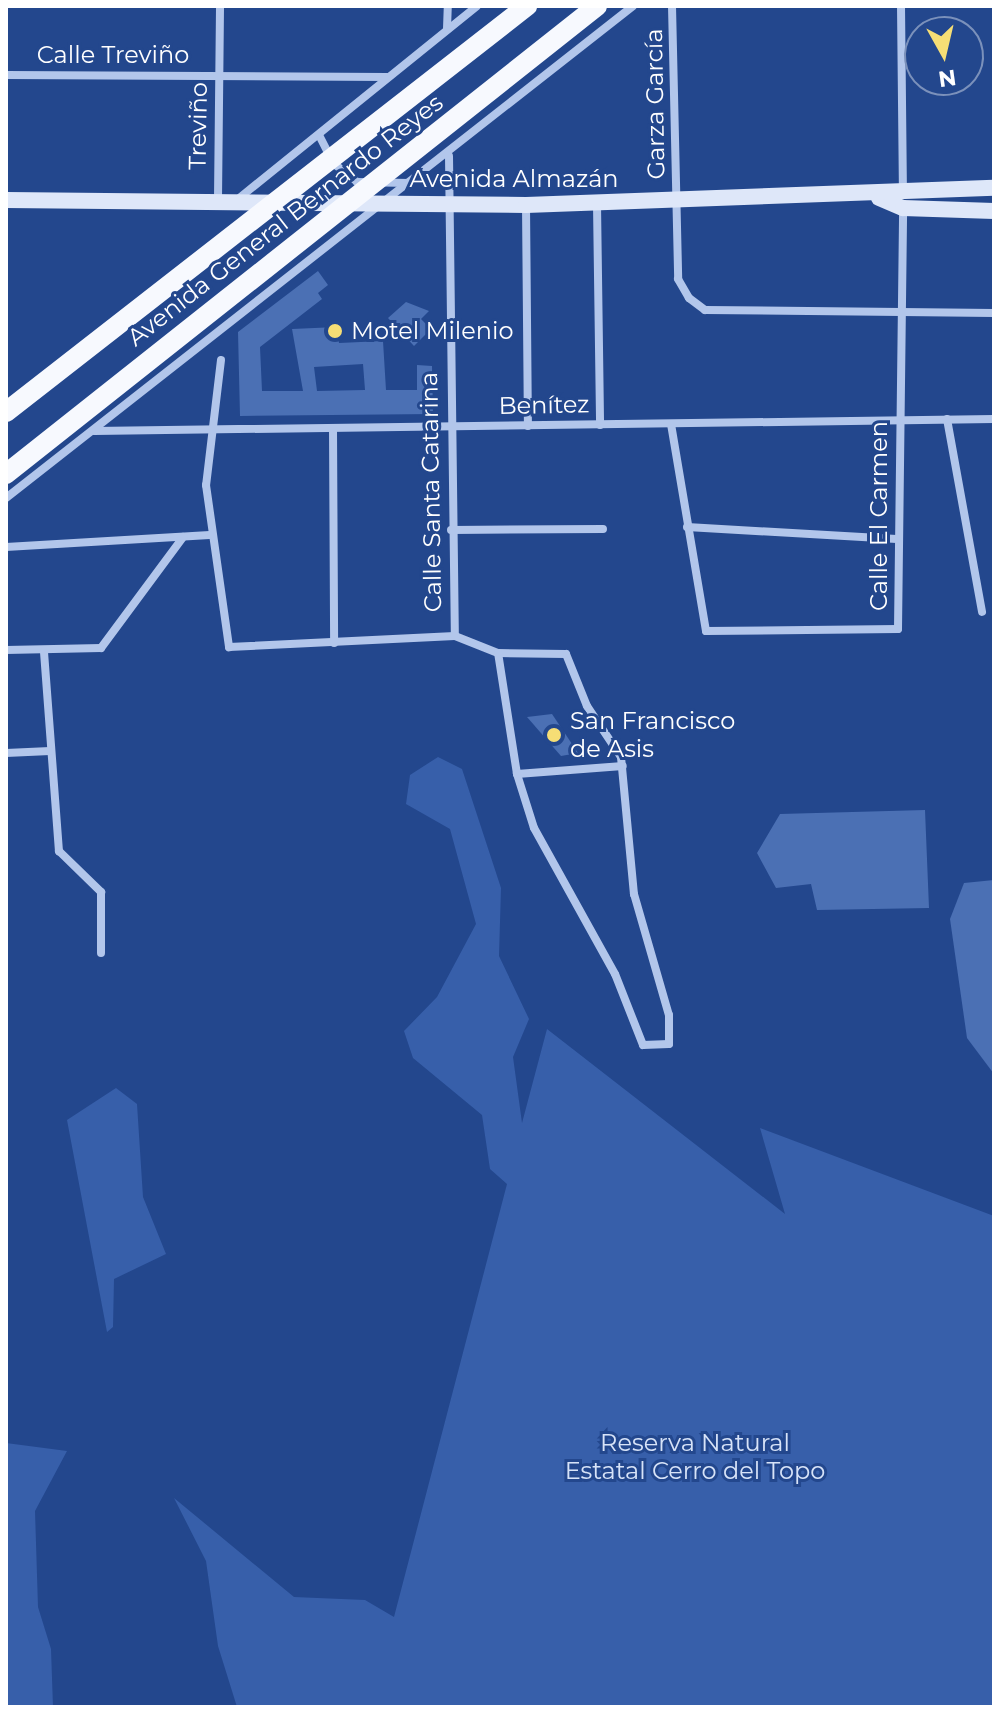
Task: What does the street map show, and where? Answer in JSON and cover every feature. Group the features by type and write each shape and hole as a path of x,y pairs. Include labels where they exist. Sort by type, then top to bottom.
{"main road":[{"name":"Avenida General Bernardo Reyes","path":"10,410 527,6"},
{"name":"Avenida General Bernardo Reyes","path":"6,474 597,6"},
{"name":"Avenida Almazán","path":"879,198 903,187 994,188"},
{"name":"Avenida Almazán","path":"6,200 238,199 526,205 879,198 903,208 994,211"}],"street":[{"name":"Treviño","path":"218,199 220,6"},
{"path":"447,29 448,6"},
{"path":"238,199 477,6"},
{"path":"6,498 449,156 633,6"},
{"name":"Garza García","path":"672,6 678,279 689,298 705,310 994,313"},
{"name":"Calle El Carmen","path":"687,527 705,630 898,629 903,208 901,6"},
{"name":"Calle Treviño","path":"6,75 219,75"},
{"path":"219,75 387,77"},
{"path":"319,135 333,163 357,182 387,188 423,176"},
{"name":"Calle Santa Catarina","path":"449,156 448,427 455,636"},
{"path":"597,204 600,425"},
{"path":"526,205 528,426"},
{"path":"221,360 218,429 206,473 210,535 229,647 455,636 498,653 566,654 623,766 634,894 672,1042 643,1045 615,974 534,828 517,774 498,653"},
{"path":"947,419 982,612"},
{"name":"Benítez","path":"94,431 994,419"},
{"path":"671,424 687,527 897,539"},
{"path":"333,428 334,643"},
{"path":"451,530 603,529"},
{"path":"6,547 210,535"},
{"path":"6,650 44,652 101,648 183,537"},
{"path":"44,652 59,851 101,892 101,953"},
{"path":"6,753 50,751"},
{"path":"517,774 623,766"}],"green space":[{"name":"Reserva Natural Estatal Cerro del Topo","path":"438,757 462,769 501,888 499,956 529,1019 513,1057 522,1123 547,1029 785,1214 760,1128 994,1216 994,1707 237,1707 218,1646 206,1561 174,1498 294,1597 365,1600 394,1617 507,1184 490,1169 482,1115 413,1058 404,1031 437,997 476,924 450,829 406,804 410,775"},
{"path":"116,1088 137,1104 143,1197 166,1254 114,1279 113,1327 107,1332 67,1120"},
{"path":"6,1443 67,1451 35,1511 38,1607 51,1649 53,1707 6,1707"}],"building":[{"path":"318,271 328,285 318,293 322,299 260,347 262,391 303,391 292,329 337,327 339,343 383,341 386,390 417,390 417,365 432,366 433,414 240,416 238,332","holes":["363,364 365,390 317,391 314,367"]},
{"path":"406,302 429,311 421,319 431,329 414,346 388,318"},
{"name":"San Francisco de Asis","path":"552,714 578,753 561,756 527,717"},
{"path":"925,810 929,908 817,910 811,884 776,888 757,853 780,814"},
{"path":"994,880 994,1074 967,1038 950,919 964,883"}],"place":[{"name":"Motel Milenio","path":"335,331"},
{"name":"San Francisco de Asis","path":"554,735"}]}
